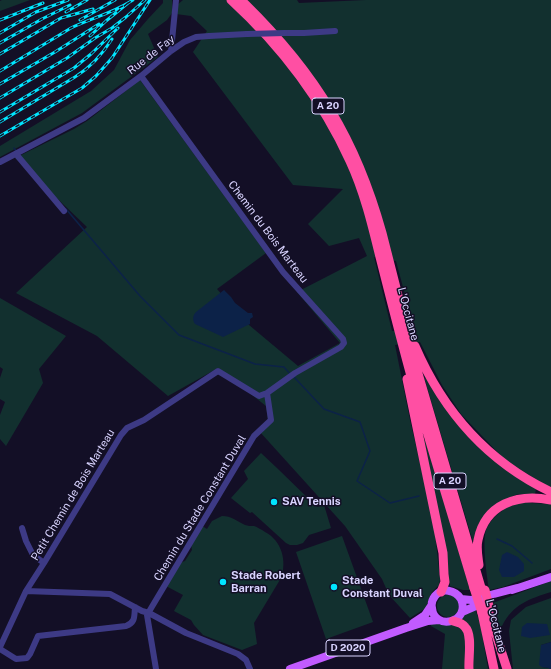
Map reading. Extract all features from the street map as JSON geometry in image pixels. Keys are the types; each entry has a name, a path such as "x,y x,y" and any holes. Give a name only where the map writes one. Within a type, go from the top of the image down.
{"highway":[{"name":"L'Occitane","path":"231,0 258,26 286,58 315,97 338,136 350,161 370,217 414,384 481,590"},
{"name":"L'Occitane","path":"240,0 284,44 311,79 347,140 361,170 376,214 417,370 486,609 507,669"},
{"path":"403,314 423,364 433,383 463,425 483,446 506,466 551,492"},
{"path":"400,333 400,347 442,553 445,582 441,592"},
{"path":"481,590 478,540 482,526 489,516 498,507 519,498 532,497 551,500"},
{"name":"L'Occitane","path":"486,609 494,669"},
{"path":"453,621 462,624 468,632 469,669"}],"main road":[{"path":"462,612 463,605 457,594 451,591 441,592 434,597 431,606 434,615 439,620 446,622 453,621 462,612 517,588 551,576"},
{"path":"461,599 471,600 517,588"},
{"name":"D 2020","path":"406,628 425,615 431,606"},
{"name":"D 2020","path":"290,669 406,628 428,621 439,620"}],"street":[{"path":"171,51 176,0"},
{"name":"Rue de Fay","path":"0,162 84,118 141,76 171,51 184,42 196,37 304,33 335,30"},
{"name":"Chemin du Bois Marteau","path":"141,76 283,272 344,340 341,347 295,373 267,393"},
{"path":"16,154 64,211"},
{"name":"Petit Chemin de Bois Marteau","path":"0,648 26,591 104,461 127,428 144,420 218,372 259,396 267,393"},
{"name":"Chemin du Stade Constant Duval","path":"148,613 254,436 271,420 267,393"},
{"path":"22,528 26,542 33,555 44,563"},
{"path":"26,591 110,594 186,633 238,654 246,660 250,669"},
{"path":"0,648 16,659 27,658 38,636 126,626 132,624 135,607"},
{"path":"148,613 147,615 156,669"}],"green space":[{"path":"30,0 0,11 0,1"},
{"path":"163,0 172,0 172,13 167,20 148,34 158,57 82,113 0,157 0,146 91,91 114,70 130,40 163,3"},
{"path":"183,0 297,0 299,3 366,0 551,0 551,487 505,460 461,414 442,385 420,342 395,345 410,420 434,524 440,579 439,585 432,592 426,608 410,618 389,595 382,579 345,526 260,432 268,420 266,406 218,368 168,396 97,336 16,293 87,227 15,158 87,121 140,80 266,253 217,289 249,325 298,366 340,343 297,292 367,256 359,238 329,246 308,224 343,189 293,185 193,52 207,31 191,16 176,14 176,6","holes":["374,257 396,261 415,332 392,331"]},
{"path":"0,298 66,336 39,369 43,383 6,446 0,439 0,415 5,402 0,399 0,378 3,369 0,367"},
{"path":"424,377 428,380 459,424 536,489 535,494 518,494 498,503 473,542"},
{"path":"426,440 470,590 463,590 450,586 444,544 422,441"},
{"name":"SAV Tennis","path":"261,453 317,507 324,505 331,528 309,535 303,543 290,545 252,512 250,513 231,498 248,479 244,471"},
{"path":"522,501 529,503 551,504 551,569 503,587 489,590 485,551 486,530 492,519 499,513 509,506"},
{"name":"Stade Robert Barran","path":"222,516 231,518 248,526 255,526 261,529 276,541 282,552 283,558 283,572 281,578 254,623 257,644 242,650 203,635 191,620 174,611 183,595 166,586 180,563 185,561 192,550 191,545 202,526 207,529 212,521"},
{"name":"Stade Constant Duval","path":"342,536 373,622 326,639 296,552"},
{"path":"551,581 551,592 522,603 511,612 502,626 499,626 493,603"},
{"path":"448,595 456,598 459,606 456,614 448,617 440,614 437,606 440,598"},
{"path":"551,598 551,642 541,645 542,667 549,669 513,669 509,631 511,620 526,607"},
{"path":"475,609 480,622 488,669 472,669 471,634 460,620 466,612"},
{"path":"431,623 455,624 463,629 465,634 466,669 442,669 445,634 431,626"}],"water":[{"path":"224,290 235,303 248,313 252,313 253,317 250,319 250,324 223,337 195,324 193,319 196,312"},
{"path":"507,552 518,557 524,564 524,571 514,577 502,577 499,570 502,555"},
{"path":"527,623 547,624 550,635 530,638 521,636 522,627"},
{"path":"551,642 551,669 549,669 539,665 541,645"}],"waterway":[{"path":"66,209 140,296 179,335 255,364 284,367 291,375"},
{"path":"294,377 324,409 360,422 370,451 357,481 390,503 419,496"},
{"path":"497,539 512,546 532,563"}],"railway":[{"path":"0,33 36,12 68,0"},
{"path":"66,12 87,0"},
{"path":"80,20 115,0"},
{"path":"0,71 71,28 110,12 133,0"},
{"path":"0,98 67,58 112,28 145,0"},
{"path":"0,136 82,88 96,76 112,58 150,0"},
{"path":"0,20 43,3"},
{"path":"90,36 128,3"},
{"path":"0,43 70,5"},
{"path":"0,54 61,18 93,9"},
{"path":"0,84 99,24"},
{"path":"0,112 74,68 118,28"},
{"path":"0,122 81,73 96,60 112,39"}],"place":[{"name":"SAV Tennis","path":"274,502"},
{"name":"Stade Robert Barran","path":"223,582"},
{"name":"Stade Constant Duval","path":"334,587"}]}
